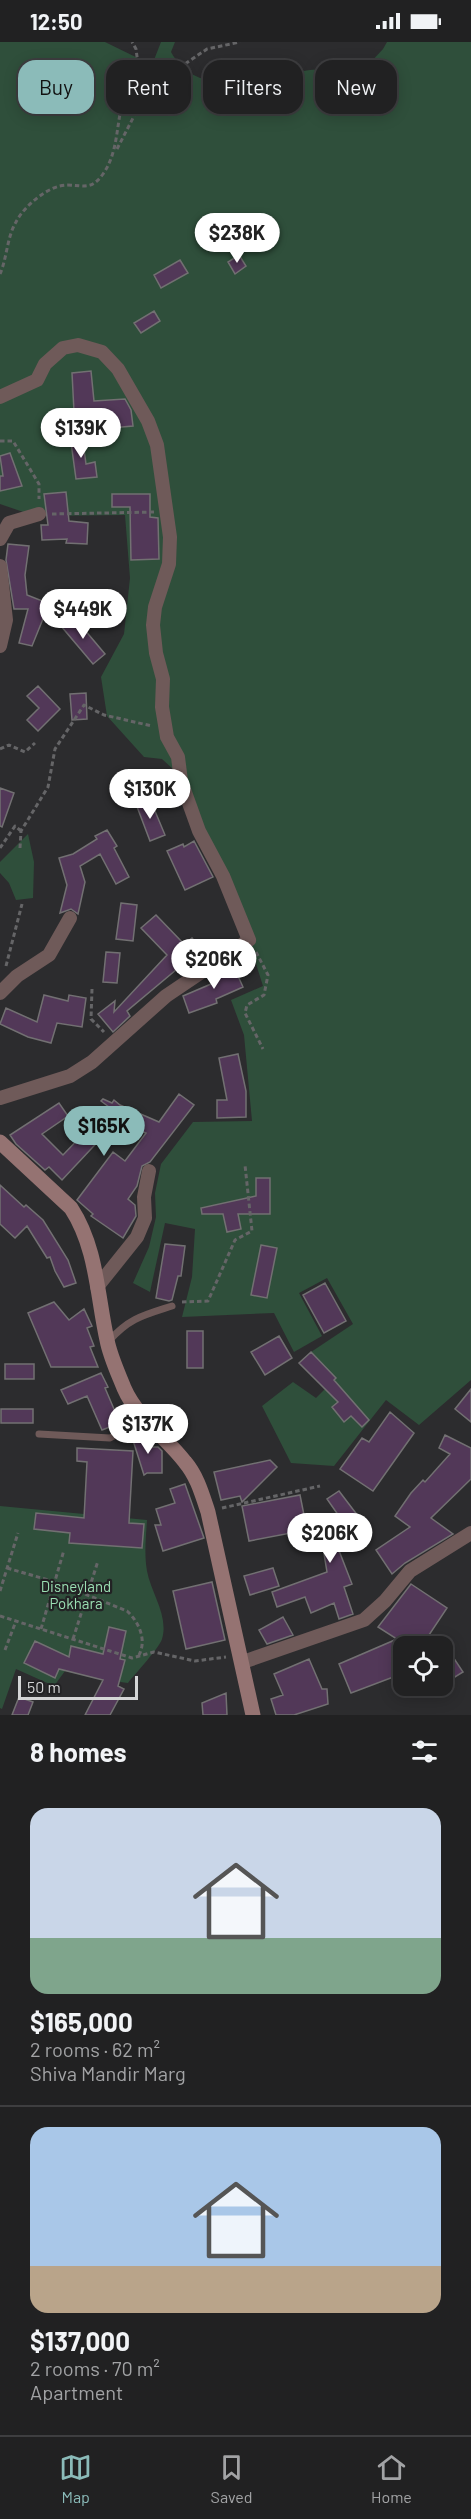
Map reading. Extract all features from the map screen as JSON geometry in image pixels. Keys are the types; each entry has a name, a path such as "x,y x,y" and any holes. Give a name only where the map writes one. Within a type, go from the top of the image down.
{"main road":[{"path":"0,1142 71,1208 78,1219 92,1253 108,1343 125,1389 140,1414 186,1462 201,1490 242,1658 253,1715"}],"street":[{"path":"0,397 37,380 45,364 63,348 78,345 102,352 118,369 148,421 157,445 170,537 169,564 155,607 153,625 156,653 163,679 162,707 167,736 178,757 181,782 199,831 223,876 249,940 166,996 92,1062 70,1076 0,1098"},
{"path":"0,539 9,523 39,514"},
{"path":"0,566 6,620 0,646"},
{"path":"0,993 17,976 49,955 70,918"},
{"path":"97,1287 137,1237 145,1218 144,1197 149,1171"},
{"path":"242,1658 364,1620 385,1601 410,1571 471,1533"}],"lane":[{"path":"108,1343 122,1326 136,1318 172,1306"},
{"path":"39,1434 110,1438 127,1429 140,1414"}],"path":[{"path":"114,154 120,111 126,90 139,72 136,49 132,42"},
{"path":"0,274 16,222 28,208 51,190 68,185 86,187 103,174 148,89 207,49 240,42"},
{"path":"0,441 13,441 39,484 39,514 165,512"},
{"path":"20,848 21,831 48,787 55,749 84,705 104,716 166,729"},
{"path":"0,749 9,745 25,752 35,743"},
{"path":"0,848 15,825 21,831"},
{"path":"6,970 22,904"},
{"path":"249,940 267,975 264,995 247,1005 244,1013 263,1049"},
{"path":"92,989 91,1019 114,1042"},
{"path":"172,1306 187,1300 208,1300 235,1240 252,1231 245,1165"},
{"path":"208,1512 320,1486"},
{"path":"0,1591 18,1533"},
{"path":"40,1629 64,1550"},
{"path":"73,1639 98,1560"},
{"path":"7,1568 55,1582 127,1611 136,1619 143,1646 140,1654 132,1658"},
{"path":"0,1616 132,1658 154,1652 195,1661 242,1658"},
{"path":"5,1650 16,1621"}],"green space":[{"path":"0,42 105,42 142,60 106,60 106,114 191,114 191,73 203,78 203,114 303,114 303,71 315,69 315,114 397,114 397,60 373,60 387,42 471,42 471,1380 419,1425 386,1400 334,1466 291,1463 262,1406 293,1382 316,1398 336,1378 311,1352 353,1324 327,1278 299,1293 322,1336 294,1352 274,1313 182,1317 192,1277 195,1229 165,1223 150,1292 133,1283 149,1247 156,1217 155,1193 161,1164 193,1122 252,1121 244,1035 231,1000 263,986 226,870 193,824 186,781 162,759 144,757 107,716 101,677 124,634 130,578 125,515 35,516 0,504"},
{"path":"161,42 175,42 171,52 177,60 154,60"},
{"path":"28,834 34,862 33,898 16,900 9,883 0,873 0,862"},
{"name":"Disneyland Pokhara","path":"0,1506 147,1520 145,1552 147,1571 161,1613 164,1630 157,1648 128,1683 65,1671 54,1686 16,1669 2,1709 0,1708"}],"building":[{"path":"239,255 246,266 235,274 228,262"},
{"path":"180,260 188,273 161,288 154,275"},
{"path":"154,311 160,321 141,333 134,323"},
{"path":"91,371 94,401 125,399 131,410 133,426 75,431 72,373"},
{"path":"82,434 86,464 95,462 97,477 76,479 70,435"},
{"path":"10,453 22,486 0,491 0,476 3,476 0,456"},
{"path":"66,492 69,521 88,523 87,544 66,543 67,539 42,540 41,525 48,525 44,494"},
{"path":"112,494 150,494 150,517 158,518 159,559 131,560 130,507 112,507"},
{"path":"8,544 29,546 25,575 27,595 60,608 47,609 32,646 19,643 28,609 14,609 6,560"},
{"path":"73,616 105,654 93,664 61,626"},
{"path":"38,686 60,709 38,731 27,720 39,708 27,696"},
{"path":"86,693 87,719 72,720 70,694"},
{"path":"0,788 14,793 2,827 0,826"},
{"path":"150,799 165,835 150,841 136,804"},
{"path":"107,830 117,846 114,848 129,877 116,884 100,854 80,866 85,882 78,914 71,909 60,913 67,885 59,858 73,854 97,839 95,836"},
{"path":"194,841 213,877 185,890 167,851 183,844 184,847"},
{"path":"121,903 137,905 133,941 116,939"},
{"path":"156,915 184,944 192,938 201,949 127,1011 130,1016 113,1032 98,1014 115,1001 114,1012 167,955 141,928"},
{"path":"106,952 120,953 117,983 103,982"},
{"path":"233,965 243,987 216,999 217,1003 189,1013 183,996 218,981 215,974"},
{"path":"44,995 68,1001 69,995 86,998 82,1027 57,1023 51,1043 28,1037 0,1024 6,1008 37,1022"},
{"path":"238,1054 246,1091 246,1117 217,1118 217,1100 227,1100 219,1058"},
{"path":"179,1094 194,1105 150,1162 142,1166 137,1186 128,1199 135,1205 136,1216 123,1238 91,1216 93,1214 77,1200 113,1152 125,1161 146,1133 134,1128 121,1117 62,1180 49,1167 45,1170 16,1144 10,1135 59,1103 68,1116 42,1134 63,1155 109,1107 101,1101 103,1099 112,1103 114,1100 120,1105 159,1122"},
{"path":"256,1178 270,1178 270,1214 238,1214 241,1229 227,1232 223,1214 202,1214 201,1208 256,1196"},
{"path":"0,1185 24,1207 26,1205 43,1220 68,1260 76,1283 64,1287 50,1257 47,1258 27,1226 15,1238 0,1224"},
{"path":"165,1244 185,1246 181,1276 178,1276 172,1300 169,1301 156,1298"},
{"path":"261,1245 277,1248 267,1298 251,1295"},
{"path":"325,1283 346,1321 324,1333 303,1295"},
{"path":"54,1302 69,1320 84,1309 92,1326 87,1328 94,1346 90,1347 98,1367 51,1367 28,1313"},
{"path":"187,1331 203,1331 203,1368 187,1368"},
{"path":"279,1336 292,1358 265,1375 251,1352"},
{"path":"311,1352 336,1378 334,1380 369,1420 362,1427 351,1416 344,1422 332,1407 338,1402 299,1363"},
{"path":"5,1364 34,1364 34,1379 5,1379"},
{"path":"101,1373 120,1423 102,1430 87,1396 68,1404 61,1390"},
{"path":"471,1389 471,1422 455,1409"},
{"path":"1,1409 33,1409 33,1423 1,1423"},
{"path":"390,1412 414,1433 373,1491 340,1469 362,1438 369,1442"},
{"path":"131,1434 145,1434 147,1447 158,1447 162,1451 162,1473 144,1475"},
{"path":"445,1435 471,1448 471,1479 431,1518 453,1534 405,1563 392,1574 376,1550 410,1527 395,1516 411,1493 423,1480 425,1482 450,1454 439,1448"},
{"path":"77,1448 133,1451 129,1523 144,1524 142,1548 69,1543 70,1533 34,1529 36,1513 84,1518 87,1462 77,1461"},
{"path":"270,1460 277,1467 242,1502 240,1496 221,1500 214,1472"},
{"path":"185,1484 204,1538 163,1551 155,1525 161,1525 156,1509 175,1503 170,1489"},
{"path":"339,1491 358,1516 361,1516 366,1543 338,1548 352,1584 344,1587 353,1614 339,1619 334,1603 311,1613 305,1597 277,1607 272,1592 327,1572 319,1523 341,1519 327,1499"},
{"path":"300,1495 307,1530 249,1541 242,1506"},
{"path":"273,1568 279,1586 250,1595 244,1576"},
{"path":"212,1582 225,1640 186,1649 173,1591"},
{"path":"411,1584 447,1608 428,1636 393,1636 378,1627"},
{"path":"283,1617 293,1635 267,1644 259,1630"},
{"path":"109,1627 126,1631 120,1659 125,1660 118,1686 124,1689 110,1715 85,1715 103,1680 59,1669 55,1678 24,1663 35,1641 69,1657 71,1646 103,1654"},
{"path":"393,1641 393,1677 351,1693 339,1664"},
{"path":"453,1657 463,1672 453,1678"},
{"path":"309,1659 322,1689 327,1689 328,1704 294,1715 276,1715 271,1699 283,1695 274,1674"},
{"path":"226,1693 227,1715 203,1715 202,1703"},
{"path":"19,1697 33,1702 28,1715 12,1715"}]}
